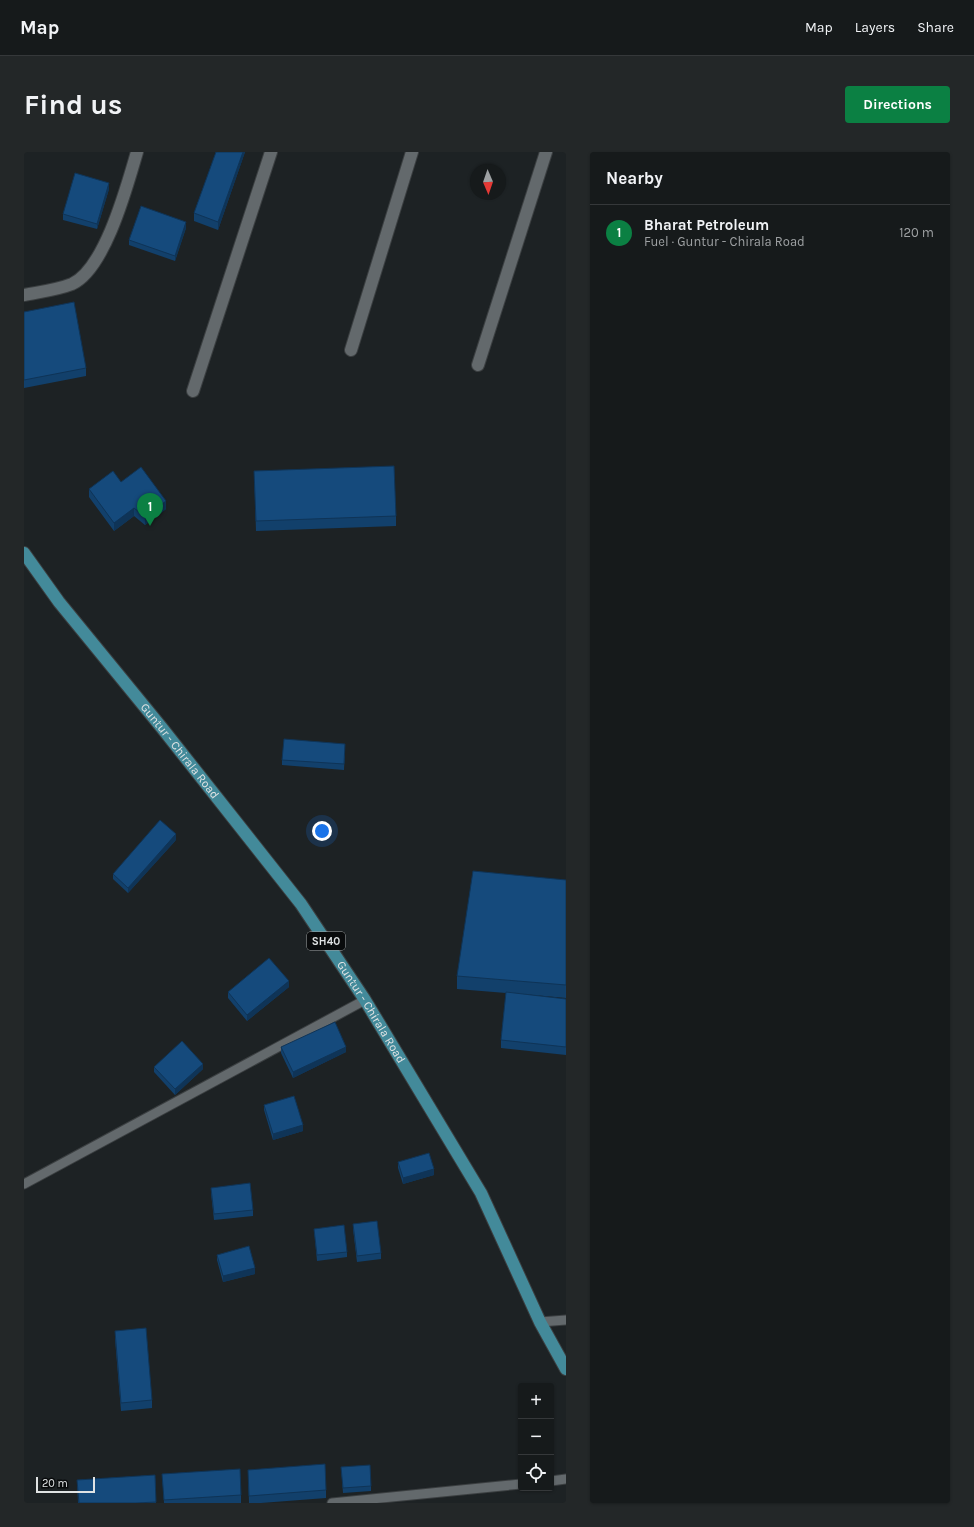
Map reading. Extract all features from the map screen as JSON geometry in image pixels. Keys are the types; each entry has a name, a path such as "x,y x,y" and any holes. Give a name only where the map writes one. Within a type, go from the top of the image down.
{"main road":[{"name":"Guntur - Chirala Road","path":"24,553 59,602 162,728 301,904 365,1000 481,1193 540,1322 566,1369"}],"street":[{"path":"24,295 52,290 73,284 92,268 105,244 137,152"},
{"path":"193,391 271,152"},
{"path":"351,350 412,152"},
{"path":"478,364 546,152"}],"lane":[{"path":"24,1184 365,1000"},
{"path":"540,1322 566,1320"},
{"path":"554,1481 566,1479"},
{"path":"332,1503 518,1484"}],"building":[{"path":"216,152 243,152 218,222 194,213"},
{"path":"75,173 109,183 97,224 63,214"},
{"path":"141,206 186,222 175,256 129,240"},
{"path":"74,302 86,368 24,380 24,312"},
{"path":"394,466 396,516 256,521 254,471"},
{"path":"141,467 166,501 145,517 134,508 114,523 89,489 113,471 121,482"},
{"path":"284,739 345,744 344,764 282,760"},
{"path":"160,820 176,834 128,888 113,874"},
{"path":"473,871 566,880 566,985 457,976"},
{"path":"269,958 289,981 247,1015 228,992"},
{"path":"506,992 566,999 566,1047 501,1040"},
{"path":"335,1022 346,1047 293,1072 281,1047"},
{"path":"182,1041 203,1064 175,1089 154,1067"},
{"path":"294,1096 303,1125 273,1134 264,1105"},
{"path":"429,1153 434,1169 403,1178 398,1162"},
{"path":"250,1183 253,1210 214,1214 211,1188"},
{"path":"377,1221 381,1253 357,1256 353,1224"},
{"path":"344,1225 347,1252 317,1255 314,1229"},
{"path":"249,1246 255,1268 223,1276 217,1255"},
{"path":"146,1328 152,1400 121,1403 115,1331"},
{"path":"325,1464 326,1490 249,1496 248,1470"},
{"path":"370,1465 371,1486 343,1488 341,1467"},
{"path":"240,1469 241,1495 164,1500 162,1474"},
{"path":"155,1475 156,1502 79,1503 77,1480"}],"place":[{"name":"Bharat Petroleum","path":"150,526"}]}
